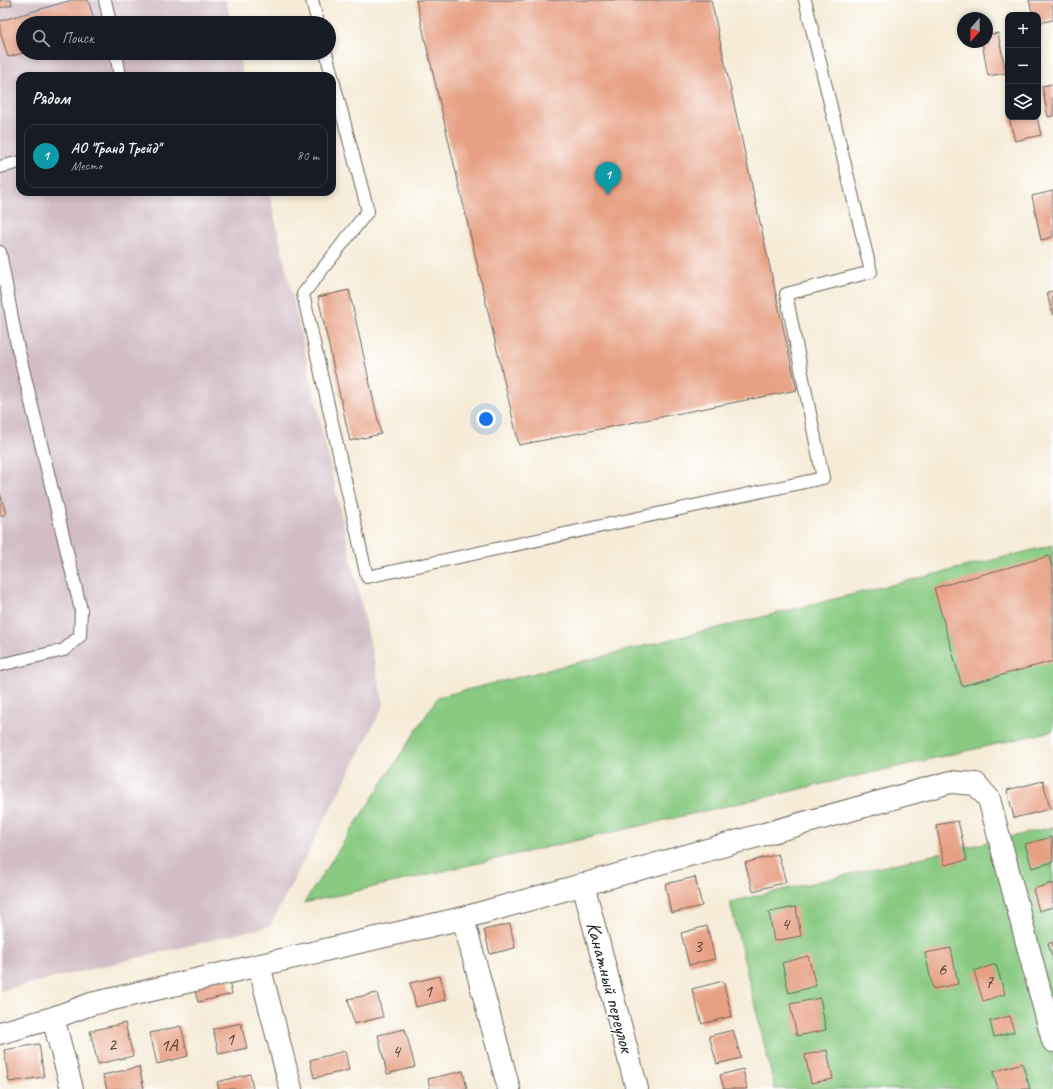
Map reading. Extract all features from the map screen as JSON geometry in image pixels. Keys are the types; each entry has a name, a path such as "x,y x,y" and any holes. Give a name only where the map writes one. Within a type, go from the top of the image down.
{"street":[{"path":"0,1033 53,1018 91,1004 463,918 951,782 976,784 989,799 1053,1040"},
{"name":"Канатный переулок","path":"583,884 636,1089"},
{"path":"463,918 509,1089"},
{"path":"259,965 291,1089"},
{"path":"53,1018 72,1089"}],"lane":[{"path":"105,0 108,16"},
{"path":"312,0 316,16"},
{"path":"336,91 368,211 303,294 367,578 823,478 786,294 871,272 805,0"},
{"path":"117,60 119,72"},
{"path":"328,60 331,72"},
{"path":"0,167 16,163"},
{"path":"0,252 16,340 81,610 80,636 64,650 0,666"}],"shaded area":[{"path":"0,0 226,0 229,16 16,16 16,60 240,60 242,72 16,72 16,196 270,196 384,705 270,926 0,991"}],"green space":[{"path":"1053,545 1053,731 304,903 438,697"},
{"path":"1053,827 1053,1089 775,1089 730,902"}],"building":[{"path":"0,0 11,0 12,5 0,8"},
{"path":"72,0 88,0 93,16 17,16"},
{"path":"416,0 711,0 797,390 519,445"},
{"path":"1029,0 1053,0 1053,20 1041,22 1041,12 1032,12"},
{"path":"16,16 16,55 8,57 0,31 0,21"},
{"path":"998,33 1005,73 988,76 983,48 993,48 993,34"},
{"path":"1053,84 1053,116 1048,117 1042,86"},
{"path":"1010,120 1038,120 1041,135 1015,141"},
{"path":"1053,191 1053,237 1041,240 1032,196"},
{"path":"349,290 381,434 350,441 318,297"},
{"path":"1053,291 1053,315 1052,315 1047,292"},
{"path":"0,493 6,514 0,516"},
{"path":"1049,556 1053,572 1053,661 962,686 934,588"},
{"path":"1043,781 1050,809 1014,818 1007,790"},
{"path":"958,821 967,860 945,865 936,825"},
{"path":"1052,837 1053,862 1032,868 1025,844"},
{"path":"778,854 786,882 753,891 745,863"},
{"path":"695,877 702,906 671,913 665,884"},
{"path":"1053,883 1053,907 1039,911 1033,889"},
{"path":"796,907 801,936 774,941 769,912"},
{"path":"510,924 515,948 490,954 484,930"},
{"path":"707,926 715,959 689,965 681,933"},
{"path":"1053,942 1053,959 1048,944"},
{"path":"951,948 958,984 933,989 925,953"},
{"path":"808,956 816,986 789,993 782,963"},
{"path":"996,964 1005,994 983,1001 974,971"},
{"path":"228,976 232,994 198,1002 193,984"},
{"path":"440,976 446,1000 416,1007 410,983"},
{"path":"723,981 732,1016 702,1024 692,989"},
{"path":"377,993 383,1017 354,1024 348,999"},
{"path":"820,998 826,1030 797,1036 790,1004"},
{"path":"1010,1016 1014,1032 994,1037 990,1021"},
{"path":"125,1023 133,1056 98,1064 90,1031"},
{"path":"241,1023 247,1048 219,1054 213,1029"},
{"path":"181,1026 188,1056 157,1064 150,1033"},
{"path":"405,1029 415,1067 387,1074 378,1035"},
{"path":"733,1030 741,1058 717,1064 709,1036"},
{"path":"39,1044 44,1077 9,1082 4,1050"},
{"path":"827,1050 833,1079 811,1083 805,1055"},
{"path":"345,1051 349,1070 314,1078 310,1060"},
{"path":"1022,1063 1030,1089 998,1089 993,1072"},
{"path":"139,1067 144,1089 107,1089 103,1075"},
{"path":"743,1069 747,1089 724,1089 720,1075"},
{"path":"463,1071 467,1089 430,1089 428,1079"},
{"path":"250,1074 253,1089 219,1089 217,1082"}],"place":[{"name":"АО \"Гранд Трейд\"","path":"608,195"}]}
